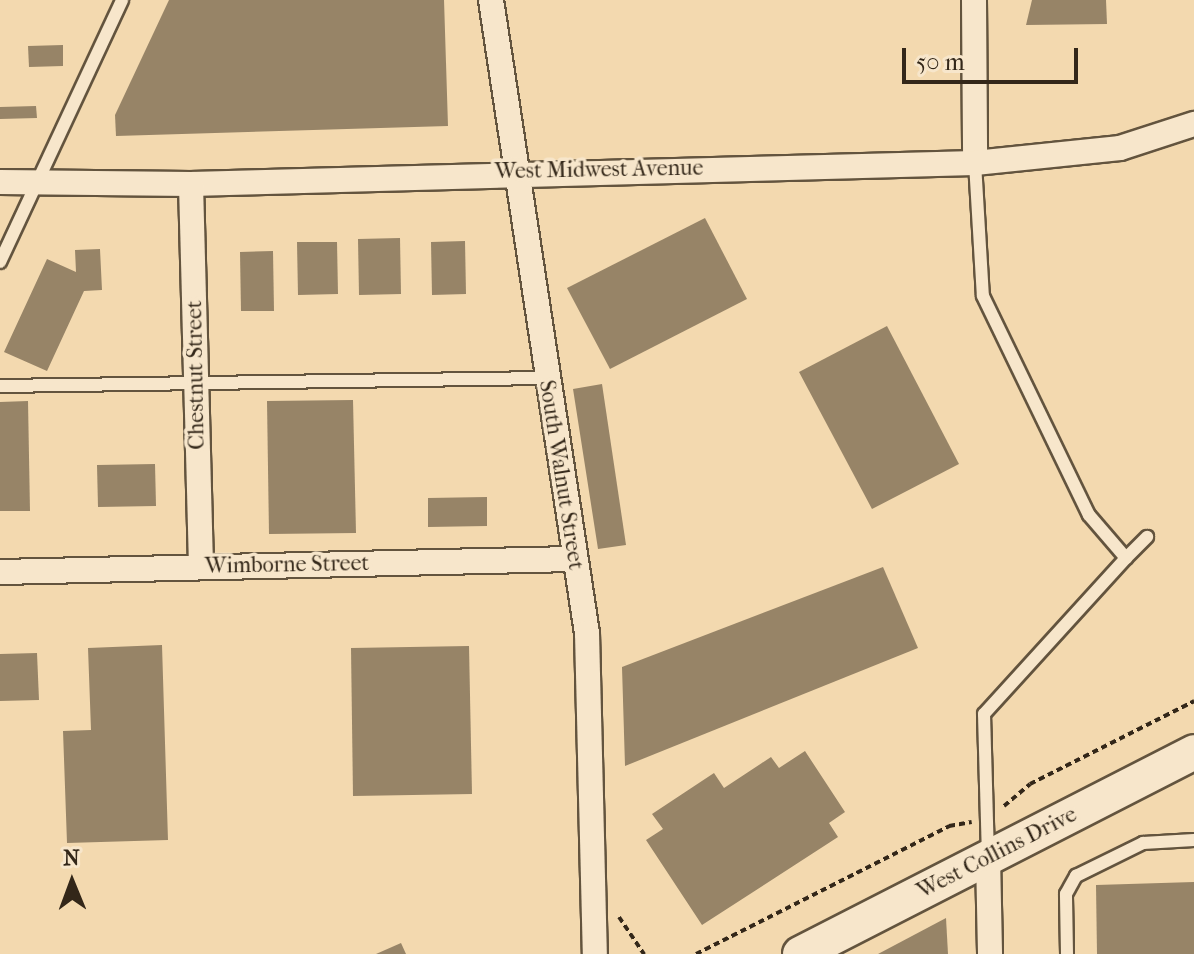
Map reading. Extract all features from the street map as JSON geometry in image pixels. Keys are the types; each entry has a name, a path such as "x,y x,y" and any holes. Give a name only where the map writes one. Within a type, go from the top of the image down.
{"main road":[{"name":"West Collins Drive","path":"800,954 1194,752"}],"street":[{"name":"South Walnut Street","path":"491,0 513,172 587,633 595,954"},
{"path":"974,0 975,163"},
{"name":"West Midwest Avenue","path":"0,182 191,184 513,172 975,163 1120,148 1194,124"},
{"name":"Chestnut Street","path":"191,184 201,567"},
{"name":"Wimborne Street","path":"0,572 574,559"},
{"path":"988,857 990,954"}],"lane":[{"path":"0,262 34,182 122,0"},
{"path":"975,163 983,296 1089,515 1126,558"},
{"path":"0,386 546,378"},
{"path":"988,857 984,714 1147,537"},
{"path":"1067,954 1066,894 1076,876 1143,843 1194,840"}],"path":[{"path":"696,954 949,826 987,816 1030,784 1194,701"},
{"path":"619,917 644,954"}],"building":[{"path":"169,0 444,0 448,126 116,136 115,115"},
{"path":"1032,0 1106,0 1107,24 1026,25"},
{"path":"63,45 63,66 29,67 28,46"},
{"path":"36,106 37,118 0,119 0,107"},
{"path":"705,218 747,299 610,369 567,288"},
{"path":"400,238 401,294 359,295 358,239"},
{"path":"465,241 466,294 432,295 431,242"},
{"path":"297,242 337,242 338,294 298,295"},
{"path":"100,249 102,290 84,291 47,371 4,352 47,259 76,272 75,250"},
{"path":"273,251 274,311 241,311 240,252"},
{"path":"887,326 959,464 872,509 799,372"},
{"path":"602,384 626,545 598,549 573,389"},
{"path":"353,400 356,533 269,534 267,401"},
{"path":"28,401 30,511 0,511 0,402"},
{"path":"155,464 156,506 98,507 97,465"},
{"path":"487,497 487,526 428,527 428,498"},
{"path":"883,567 918,648 625,766 622,667"},
{"path":"162,645 168,840 67,843 63,731 91,730 88,648"},
{"path":"469,646 472,794 353,796 351,648"},
{"path":"37,653 39,700 0,701 0,654"},
{"path":"805,751 845,812 829,823 838,837 702,925 646,840 663,829 652,814 714,773 724,788 771,757 779,768"},
{"path":"1194,882 1194,954 1097,954 1096,885"},
{"path":"946,918 948,954 878,954"},
{"path":"401,943 406,954 376,954"}]}
